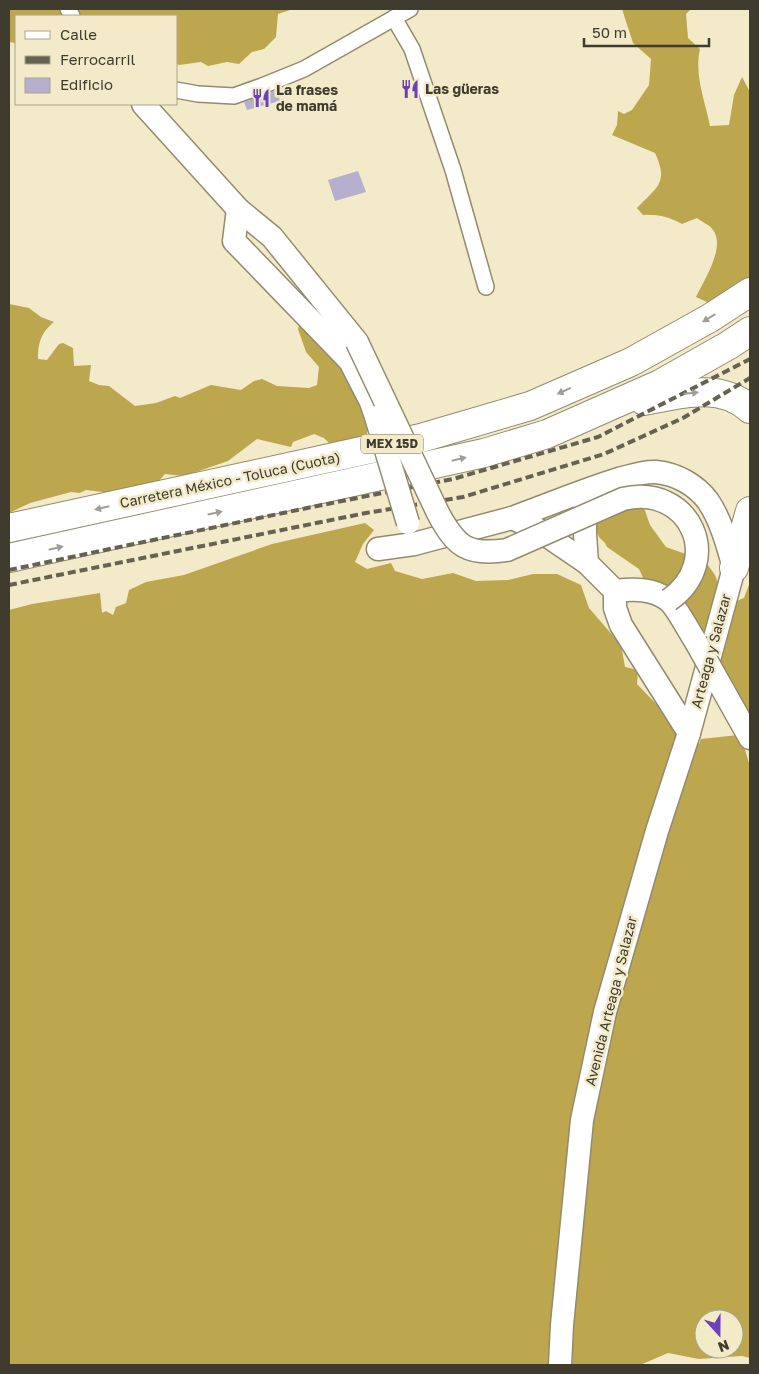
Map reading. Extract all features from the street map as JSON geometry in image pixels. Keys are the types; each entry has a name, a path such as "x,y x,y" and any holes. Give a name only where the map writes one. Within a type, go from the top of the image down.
{"highway":[{"name":"Carretera México - Toluca (Cuota)","path":"9,528 421,438 522,408 631,362 710,318 750,292"},
{"name":"Carretera México - Toluca (Cuota)","path":"9,558 484,453 547,434 681,373 750,331"},
{"path":"608,407 675,395 711,392 732,396 750,409"},
{"path":"734,568 750,511"}],"street":[{"path":"178,90 198,94 234,96 304,69 410,9"},
{"path":"394,18 412,49 452,170 486,287"},
{"path":"144,105 238,209 272,237 357,342 438,513 460,544 478,552 507,550 623,499 644,496 654,498 668,503 681,512 692,529 696,544 697,559 690,579 681,591 669,600"},
{"path":"238,209 234,241 350,361 371,402 411,533"},
{"path":"378,549 411,533 512,518 585,489 643,472 656,472 680,478 701,493 709,502 725,539 734,568"},
{"path":"585,489 587,563"},
{"path":"512,518 537,529 587,563 615,591 615,608 621,625 689,733"},
{"name":"Arteaga y Salazar","path":"689,733 734,568"},
{"path":"615,591 631,589 653,592 669,600 696,642 750,738"},
{"name":"Avenida Arteaga y Salazar","path":"560,1365 582,1120 605,1012 657,830 689,733"}],"shaded area":[{"path":"9,9 293,9 278,14 276,37 264,49 252,52 239,64 227,62 208,66 201,62 178,64 178,15 15,15 15,43 9,42"},
{"path":"622,9 691,9 686,14 688,38 700,49 699,78 710,126 729,125 734,95 742,77 750,92 750,301 718,307 696,297 712,264 717,245 716,237 710,227 697,218 682,224 663,216 643,215 637,208 659,184 661,171 655,153 612,135 617,125 618,111 624,114 632,110 649,85 651,59 633,43"},
{"path":"9,304 29,308 41,317 54,322 41,338 38,359 47,360 59,344 63,343 73,348 74,366 91,365 89,381 109,386 135,406 156,403 175,396 180,398 211,385 241,390 254,381 262,379 277,386 309,388 317,385 319,367 306,352 298,329 303,314 347,357 367,426 367,434 363,442 330,444 324,438 314,434 293,442 291,447 257,439 228,461 184,476 165,474 156,484 122,496 86,490 80,493 71,492 30,503 9,513"},
{"path":"643,505 650,525 666,547 705,561 715,575 726,605 744,598 750,582 750,727 721,667 711,637 703,630 682,628 644,580 639,569 607,547 599,537 594,524 610,513"},
{"path":"365,523 374,530 363,544 355,562 367,569 391,563 395,571 422,579 453,573 476,581 508,580 533,574 557,574 581,585 589,608 621,645 625,667 638,670 637,684 659,707 677,734 699,744 701,739 738,735 750,741 745,750 750,766 750,1358 744,1356 744,1309 694,1309 694,1358 668,1353 640,1365 9,1365 9,610 32,604 100,593 102,613 106,611 113,615 116,607 126,603 129,590 146,582 184,575 272,544"}],"building":[{"name":"La frases de mamá","path":"277,90 280,101 247,110 244,102"},
{"path":"358,171 366,192 335,201 328,180"}],"railway":[{"path":"9,570 453,479 598,437 750,359"},
{"path":"9,585 366,513 463,497 604,454 683,418 750,378"}],"place":[{"name":"Las güeras","path":"410,89"},
{"name":"La frases de mamá","path":"261,98"}]}
